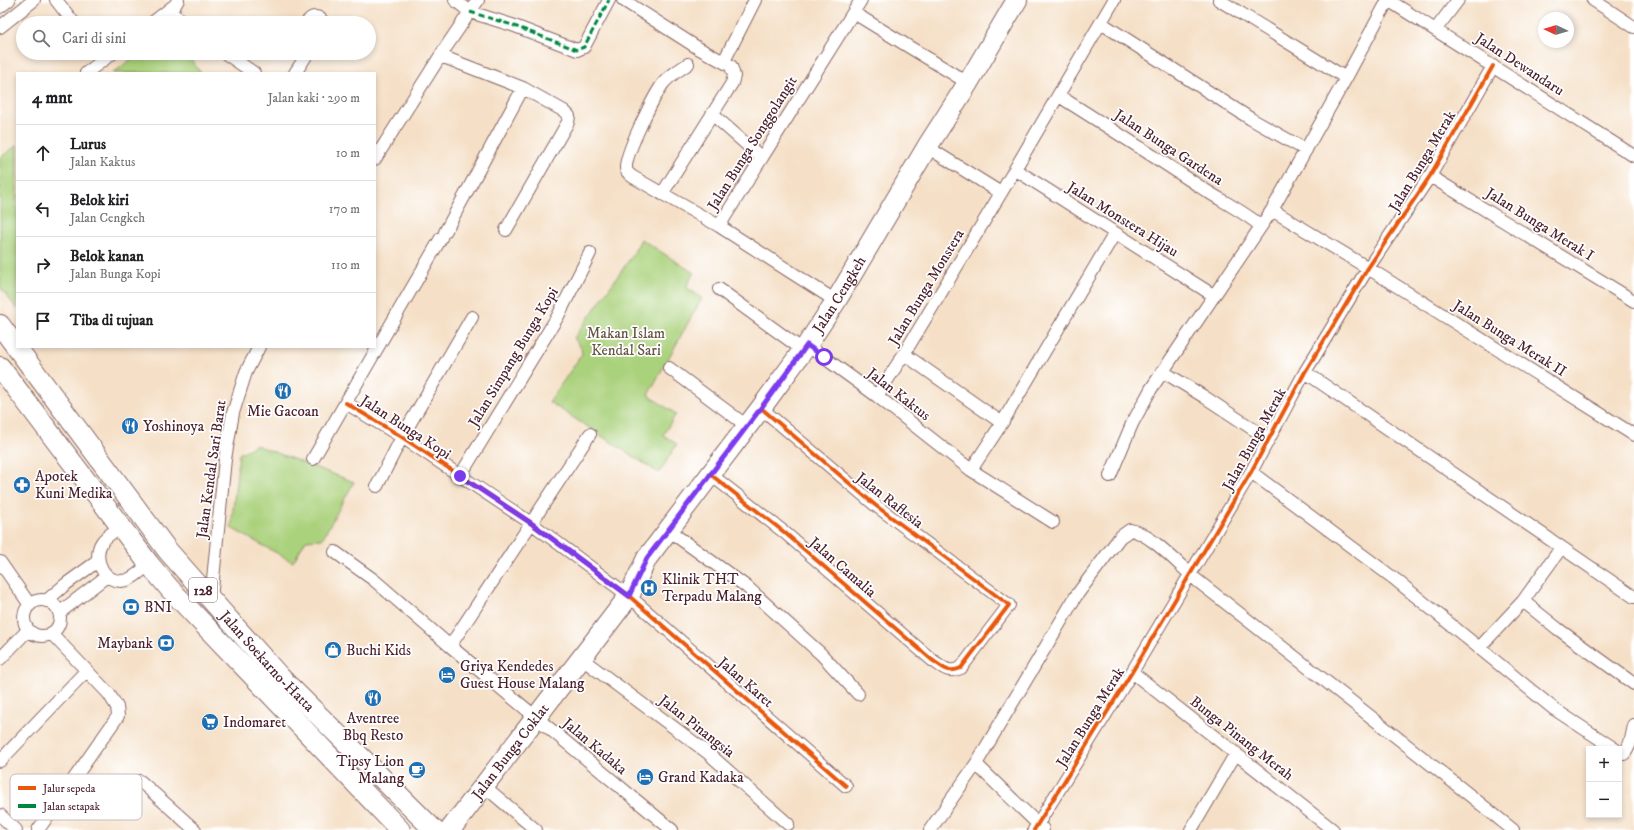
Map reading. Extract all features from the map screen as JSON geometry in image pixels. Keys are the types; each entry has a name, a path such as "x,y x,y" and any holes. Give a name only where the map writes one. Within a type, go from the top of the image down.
{"main road":[{"name":"Jalan Cengkeh","path":"629,596 647,558 761,408 836,301 927,147 968,83 1017,0"},
{"name":"Jalan Soekarno-Hatta","path":"4,338 168,551 279,676 434,830"},
{"name":"Jalan Soekarno-Hatta","path":"0,367 149,564 201,622 400,830"},
{"name":"Jalan Bunga Coklat","path":"450,830 629,596"}],"street":[{"path":"0,7 9,0"},
{"path":"0,27 34,0"},
{"path":"56,0 69,16"},
{"path":"161,16 175,5 178,0"},
{"path":"455,0 470,12 512,25 577,50 584,47 609,0"},
{"path":"376,157 478,0"},
{"path":"623,0 698,48 731,66 734,76 732,83 662,194"},
{"path":"720,59 755,0"},
{"name":"Jalan Bunga Songgolangit","path":"836,301 719,226 861,0"},
{"name":"Jalan Bunga Monstera","path":"877,396 1016,170 1114,0"},
{"path":"1219,0 1346,78"},
{"path":"1110,476 1132,424 1162,371 1272,210 1388,0"},
{"name":"Jalan Dewandaru","path":"1388,0 1436,29 1634,156"},
{"path":"1436,29 1458,0"},
{"path":"1593,0 1634,27"},
{"path":"168,11 176,16"},
{"path":"854,13 968,83"},
{"path":"1101,23 1251,119 1306,150"},
{"path":"441,56 523,88 564,111 569,116 506,230"},
{"path":"87,72 97,60"},
{"path":"232,60 242,72"},
{"path":"235,60 253,72"},
{"path":"296,72 303,60"},
{"path":"688,64 666,80 662,85 652,102 627,160 626,168 629,174 719,226"},
{"name":"Jalan Bunga Merak","path":"1038,828 1250,472 1305,372 1368,268 1430,176 1493,66"},
{"name":"Jalan Bunga Kopi","path":"523,88 443,235 346,403 402,437 531,523 629,596"},
{"name":"Jalan Bunga Gardena","path":"1059,96 1249,216 1261,226"},
{"path":"712,114 762,158"},
{"path":"927,147 1001,193"},
{"name":"Jalan Monstera Hijau","path":"1016,170 1213,295"},
{"name":"Jalan Bunga Merak I","path":"1430,176 1634,301"},
{"name":"Jalan Bunga Merak II","path":"1272,210 1368,268 1634,435"},
{"path":"971,470 1002,423 1115,233"},
{"name":"Jalan Simpang Bunga Kopi","path":"460,476 558,316 590,252"},
{"name":"Jalan Kaktus","path":"719,289 877,396 971,470 1054,522"},
{"path":"377,486 402,437 472,317"},
{"name":"Jalan Kendal Sari Barat","path":"211,599 226,459 233,413 246,372 258,348"},
{"path":"904,354 1002,423"},
{"path":"669,368 747,426"},
{"path":"1162,371 1268,439"},
{"path":"1305,372 1634,598"},
{"path":"313,459 346,403"},
{"name":"Jalan Raflesia","path":"761,408 875,505 1009,605 961,668"},
{"path":"450,646 531,523 558,485 590,434"},
{"path":"1250,472 1396,580 1554,709 1610,746"},
{"name":"Jalan Camalia","path":"710,474 784,532 932,660 947,670 954,671 961,668"},
{"path":"121,526 103,540 99,550 98,561 103,572 107,576 117,580 127,580 134,577 149,564"},
{"path":"668,530 747,587 821,654 858,694"},
{"path":"930,830 976,764 1076,596 1120,537 1130,530 1138,532 1155,543 1189,574 1397,736 1513,830"},
{"path":"1479,648 1523,601 1561,548"},
{"name":"Jalan Kadaka","path":"335,552 374,580 450,646 672,830"},
{"path":"46,601 66,584 98,561"},
{"path":"0,562 30,605"},
{"path":"59,614 107,576"},
{"name":"Jalan Karet","path":"629,596 846,786"},
{"path":"38,601 46,601 54,605 59,614 58,626 51,633 41,636 28,630 24,617 30,605 38,601"},
{"path":"1523,601 1558,629 1634,684"},
{"path":"0,659 28,630"},
{"path":"51,633 86,671 110,694 117,707 118,716 77,774"},
{"name":"Jalan Pinangsia","path":"582,659 708,753 788,824"},
{"path":"0,761 86,671"},
{"name":"Bunga Pinang Merah","path":"1132,672 1236,753 1329,829"},
{"path":"1622,753 1625,753 1630,743 1634,725"},
{"path":"1191,830 1236,753"},
{"path":"976,764 1038,828"},
{"path":"142,783 195,830"},
{"path":"484,786 536,830"},
{"path":"0,815 16,830"},
{"path":"38,830 45,820"}],"green space":[{"path":"130,60 191,60 200,72 114,72"},
{"path":"16,146 16,308 0,287 0,158"},
{"name":"Makan Islam Kendal Sari","path":"641,239 694,273 686,287 702,298 648,395 676,414 663,435 677,444 659,473 549,402 582,354 581,348 574,338 632,256"},
{"path":"256,445 354,482 322,539 306,540 293,562 231,528 239,454"}],"marked path":[{"path":"470,12 512,25 577,50 584,47 609,0"}],"cycle path":[{"path":"1034,830 1132,672 1251,472 1305,372 1368,268 1430,176 1493,66"},
{"path":"346,403 402,437 531,523 629,596 846,786"},
{"path":"710,474 784,532 932,660 949,670 961,668 1009,605 875,505 761,408"}],"place":[{"name":"Mie Gacoan","path":"283,391"},
{"name":"Yoshinoya","path":"130,426"},
{"name":"Apotek Kuni Medika","path":"22,485"},
{"name":"Klinik THT Terpadu Malang","path":"649,588"},
{"name":"BNI","path":"131,607"},
{"name":"Maybank","path":"166,643"},
{"name":"Buchi Kids","path":"333,650"},
{"name":"Griya Kendedes Guest House Malang","path":"447,675"},
{"name":"Aventree Bbq Resto","path":"373,698"},
{"name":"Indomaret","path":"210,722"},
{"name":"Tipsy Lion Malang","path":"417,770"},
{"name":"Grand Kadaka","path":"645,777"}],"route":[{"path":"460,476 531,523 629,596 647,558 807,345 824,357"}]}
